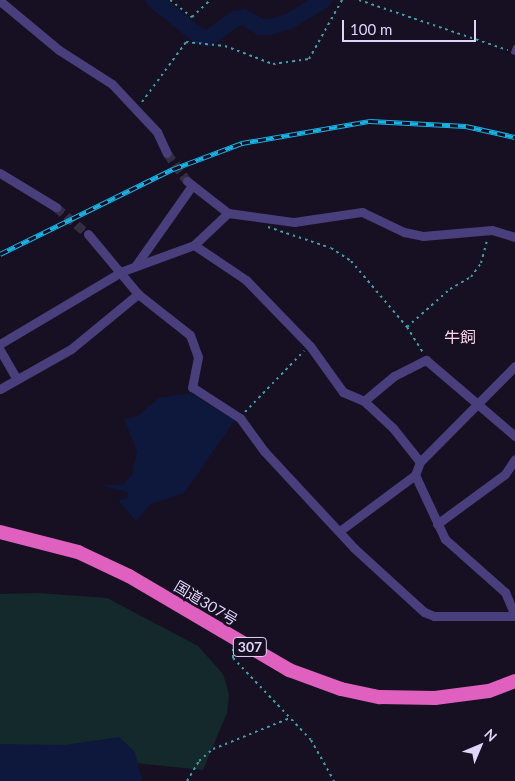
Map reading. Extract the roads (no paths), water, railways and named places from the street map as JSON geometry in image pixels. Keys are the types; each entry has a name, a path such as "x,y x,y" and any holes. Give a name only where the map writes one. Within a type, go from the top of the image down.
{"highway":[{"name":"国道307号","path":"0,532 78,552 130,576 289,670 380,696 435,698 489,691 515,681"}],"street":[{"path":"0,1 59,50 112,84 137,108 167,152"},
{"path":"0,172 56,207"},
{"path":"134,267 189,184 228,213 314,222 362,212 404,232 424,236 492,230 515,238"},
{"path":"0,344 123,271 194,245 228,213"},
{"path":"88,234 123,271 138,294 190,335 198,358 192,387 240,418 264,451 341,530 354,548 424,612 434,616 515,616 505,592 451,547 437,524 415,475"},
{"path":"194,245 246,280 310,346 343,392 364,401 420,462"},
{"path":"0,389 71,350 138,294"},
{"path":"0,350 17,380"},
{"path":"364,401 394,376 426,360 478,408 515,436"},
{"path":"341,530 415,475 420,462 478,408 515,366"},
{"path":"437,524 498,480 515,459"}],"water":[{"path":"191,393 235,420 184,493 151,504 136,521 118,500 128,498 128,492 99,485 123,485 132,475 137,451 124,419 138,416 159,398"},
{"path":"119,737 135,752 142,781 0,781 0,744 65,745"}],"waterway":[{"path":"154,0 199,36 209,38 235,19 244,17 260,27 269,27 288,22 324,0"}],"tunnel":[{"path":"167,153 187,181"},
{"path":"56,207 88,234"}],"railway":[{"path":"0,254 173,169 242,143 370,121 466,126 515,137"}],"district":[{"name":"牛飼","path":"460,337"}]}
